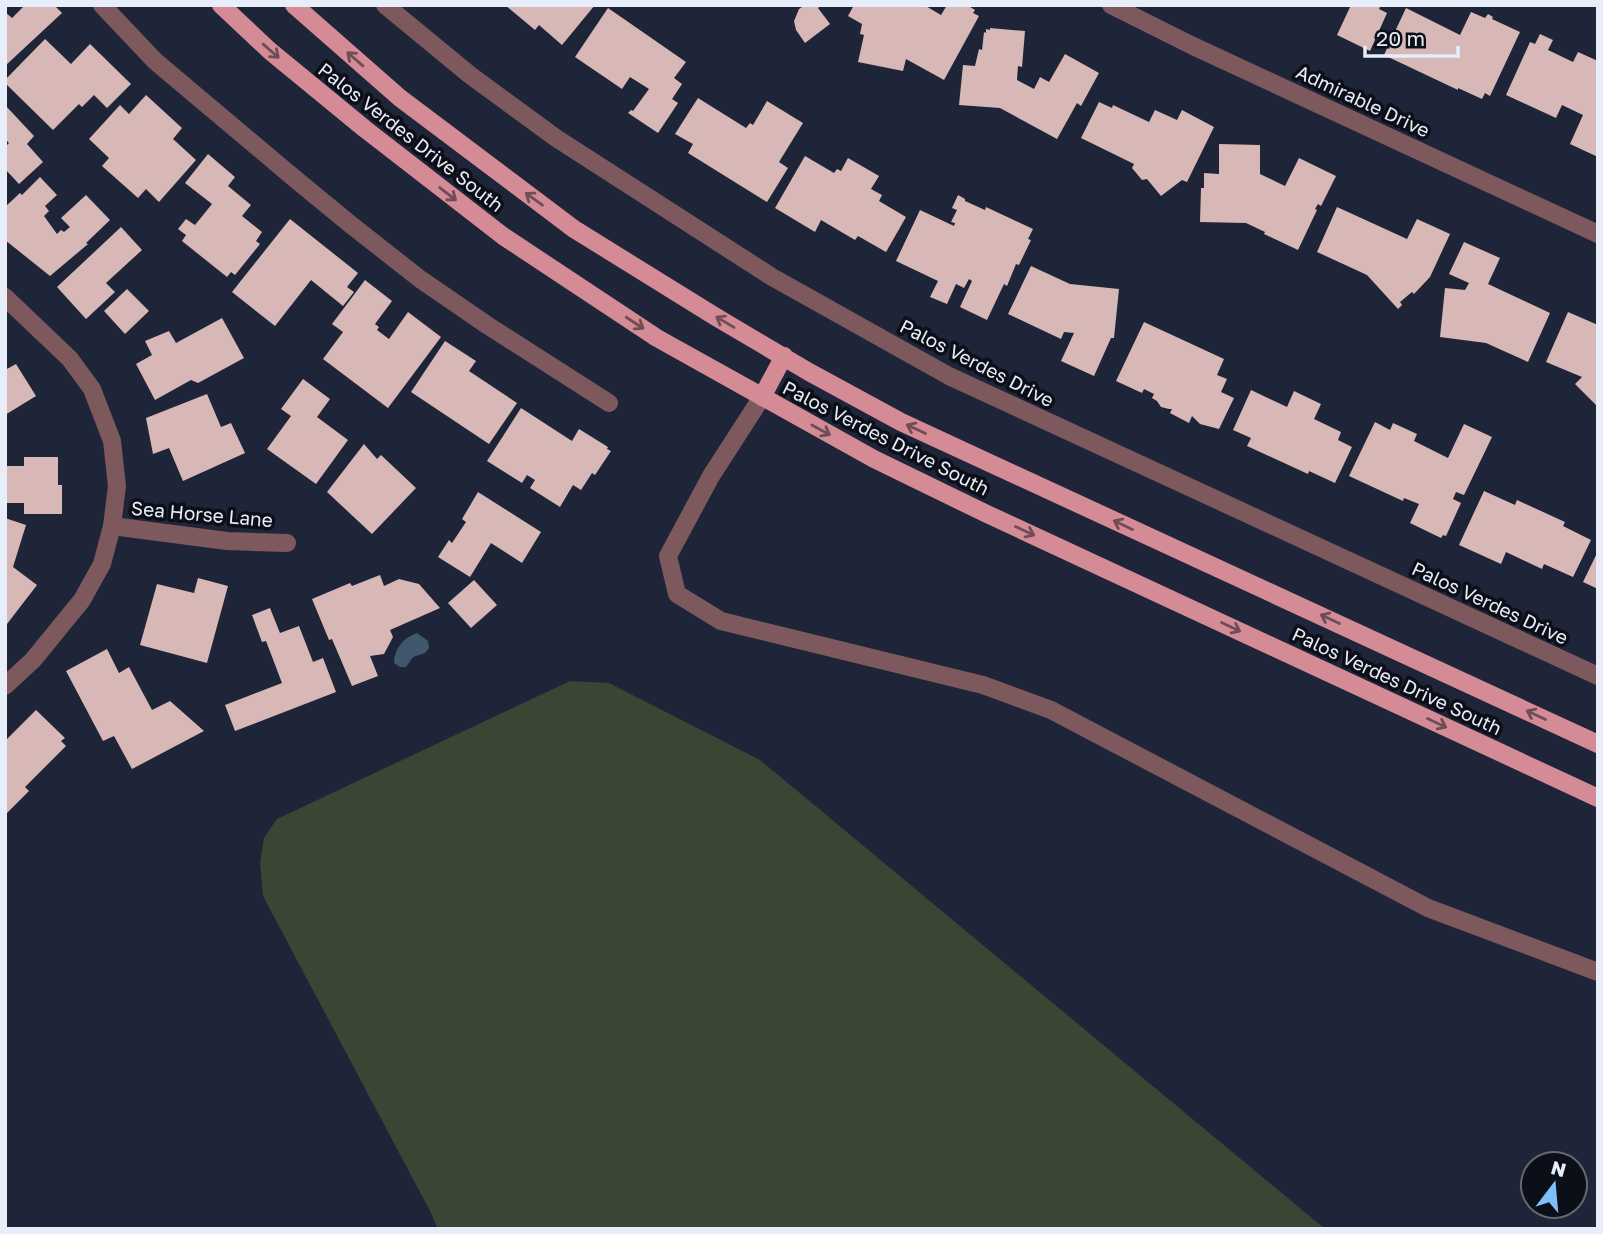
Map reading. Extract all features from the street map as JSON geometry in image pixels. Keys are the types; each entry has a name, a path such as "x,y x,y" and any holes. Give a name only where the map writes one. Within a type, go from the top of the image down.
{"main road":[{"name":"Palos Verdes Drive South","path":"221,5 270,51 365,129 503,236 657,338 874,459 1598,798"},
{"name":"Palos Verdes Drive South","path":"293,5 400,98 574,229 784,356 901,422 1598,744"},
{"path":"762,397 784,356"}],"street":[{"path":"102,5 156,61 293,178 420,279 609,403"},
{"name":"Palos Verdes Drive","path":"386,5 470,75 556,138 772,277 949,376 1598,676"},
{"name":"Admirable Drive","path":"1111,5 1206,52 1598,234"},
{"path":"5,297 70,359 92,388 112,441 117,486 112,526 102,564 82,600 33,660 5,686"},
{"path":"762,397 711,476 667,556 677,594 721,621 983,685 1051,710 1429,908 1598,972"},
{"name":"Sea Horse Lane","path":"112,526 227,541 287,543"}],"green space":[{"path":"570,681 609,683 760,760 1325,1229 438,1229 263,896 260,863 264,838 277,819"}],"water":[{"path":"417,633 428,641 429,648 425,653 413,657 406,667 400,667 394,663 398,649 404,641"}],"building":[{"path":"25,5 54,5 62,13 5,66 5,12 12,18"},
{"path":"505,5 595,5 562,45 539,25 535,30"},
{"path":"801,5 821,5 818,8 830,24 805,43 796,30 794,21"},
{"path":"854,5 924,5 941,15 947,5 967,5 979,16 944,80 906,59 903,71 858,62 864,35 860,34 862,24 848,16"},
{"path":"1351,5 1381,5 1379,9 1387,13 1370,51 1337,35"},
{"path":"608,8 686,62 674,78 682,84 672,99 678,103 658,133 628,113 633,111 649,89 630,77 622,89 575,57"},
{"path":"1406,8 1460,35 1471,12 1485,18 1488,14 1492,19 1520,32 1490,96 1485,93 1482,99 1458,90 1384,55"},
{"path":"990,28 1025,31 1022,67 1018,66 1017,80 1034,89 1040,77 1049,82 1065,54 1099,73 1081,106 1077,103 1057,139 1000,108 959,105 963,65 975,66 979,49 982,50 984,32"},
{"path":"1540,34 1553,40 1548,50 1573,62 1578,52 1598,61 1598,157 1570,144 1583,115 1562,105 1556,118 1506,95 1530,42 1535,44"},
{"path":"45,39 71,64 90,44 131,84 107,108 94,95 82,107 79,104 53,130 5,83"},
{"path":"146,95 182,128 173,139 196,160 159,202 146,189 138,198 102,166 109,158 89,139 120,105 129,114"},
{"path":"698,98 746,128 750,123 753,125 767,101 803,123 779,162 788,168 767,202 688,153 693,144 675,134"},
{"path":"1099,102 1112,108 1113,105 1149,122 1155,110 1177,120 1182,110 1214,127 1187,182 1182,180 1161,196 1147,179 1142,180 1132,168 1134,164 1081,138"},
{"path":"5,105 34,136 27,144 43,162 19,184 5,169 5,147 9,143 5,139"},
{"path":"1219,144 1260,145 1260,174 1285,186 1299,158 1336,176 1321,206 1318,204 1315,209 1317,210 1298,250 1246,223 1200,222 1204,173 1219,174"},
{"path":"208,154 235,177 228,186 251,205 242,216 262,232 256,241 260,244 235,275 231,272 227,277 182,241 186,235 178,229 186,219 195,225 212,204 185,183"},
{"path":"805,156 834,173 837,169 841,171 848,158 879,176 871,189 882,195 879,201 906,217 886,252 858,236 855,240 821,220 815,232 775,208"},
{"path":"40,177 57,195 45,206 49,211 44,216 57,234 70,227 61,218 86,195 110,220 86,243 88,244 50,276 5,240 5,207"},
{"path":"958,195 965,201 985,210 986,207 1033,229 1028,239 1031,240 1019,265 1016,264 1007,286 1004,284 987,320 960,307 972,281 969,279 964,288 956,284 947,304 930,297 938,281 896,261 920,210 954,226 955,223 951,222 957,210 952,208"},
{"path":"1337,207 1407,239 1417,219 1450,234 1430,277 1414,294 1412,292 1400,302 1402,305 1398,309 1367,275 1317,252"},
{"path":"290,219 358,273 347,287 354,292 343,306 311,280 275,326 232,292"},
{"path":"121,227 142,250 106,283 115,292 86,319 57,287"},
{"path":"1464,242 1500,258 1488,284 1550,313 1528,362 1486,343 1440,337 1445,288 1465,290 1469,283 1449,274"},
{"path":"1031,266 1070,284 1119,289 1114,338 1111,338 1094,376 1061,361 1074,333 1064,332 1061,339 1008,314"},
{"path":"365,280 392,301 375,324 379,327 377,330 389,339 408,312 441,337 388,408 323,359 343,332 332,324"},
{"path":"127,289 149,311 125,334 104,311"},
{"path":"1568,312 1598,325 1598,407 1575,384 1582,377 1546,362"},
{"path":"222,318 244,358 198,383 191,380 155,400 136,364 152,355 145,341 169,331 176,343"},
{"path":"1144,322 1224,359 1217,375 1227,379 1221,392 1234,398 1219,429 1200,424 1192,416 1189,423 1170,413 1172,409 1161,407 1152,398 1154,394 1144,389 1142,393 1116,381"},
{"path":"445,341 476,361 469,371 517,403 489,444 411,392"},
{"path":"16,364 36,396 5,415 5,370"},
{"path":"303,379 330,399 317,417 348,440 316,484 267,449 291,416 281,409"},
{"path":"1251,390 1287,407 1294,391 1321,404 1314,419 1341,432 1338,440 1352,447 1335,483 1309,471 1308,474 1247,446 1251,438 1233,430"},
{"path":"207,394 221,427 231,423 245,453 183,481 169,448 153,454 146,418"},
{"path":"521,408 572,441 579,429 611,451 581,490 573,485 560,507 530,488 535,480 527,475 522,483 487,461"},
{"path":"1375,422 1390,430 1393,423 1417,434 1414,441 1448,458 1464,424 1492,437 1464,495 1456,492 1453,499 1461,503 1446,536 1441,538 1410,523 1419,504 1404,498 1403,501 1349,476"},
{"path":"364,444 377,459 381,455 416,488 372,534 327,492"},
{"path":"24,457 58,457 62,514 24,514 24,503 5,503 5,466 24,466"},
{"path":"1484,491 1515,505 1517,500 1565,522 1563,526 1591,540 1573,577 1544,564 1542,569 1506,552 1501,564 1459,545"},
{"path":"478,492 541,532 522,563 491,543 470,577 438,557 449,540 452,543 466,522 462,519"},
{"path":"5,518 26,525 13,567 37,585 7,624 5,623"},
{"path":"1598,551 1598,589 1583,582"},
{"path":"380,575 384,586 399,579 419,584 440,608 390,630 393,637 384,654 370,656 378,676 352,686 312,599 350,583 352,586"},
{"path":"198,578 228,586 207,663 140,645 157,584 194,593"},
{"path":"474,580 497,605 471,628 448,603"},
{"path":"270,608 280,633 299,626 313,662 323,658 336,692 235,731 225,705 282,683 266,641 262,642 252,615"},
{"path":"107,649 119,673 129,667 152,710 170,701 204,731 132,769 114,736 103,741 66,671"},
{"path":"36,710 65,738 61,741 66,746 25,787 29,791 5,815 5,741"}]}
